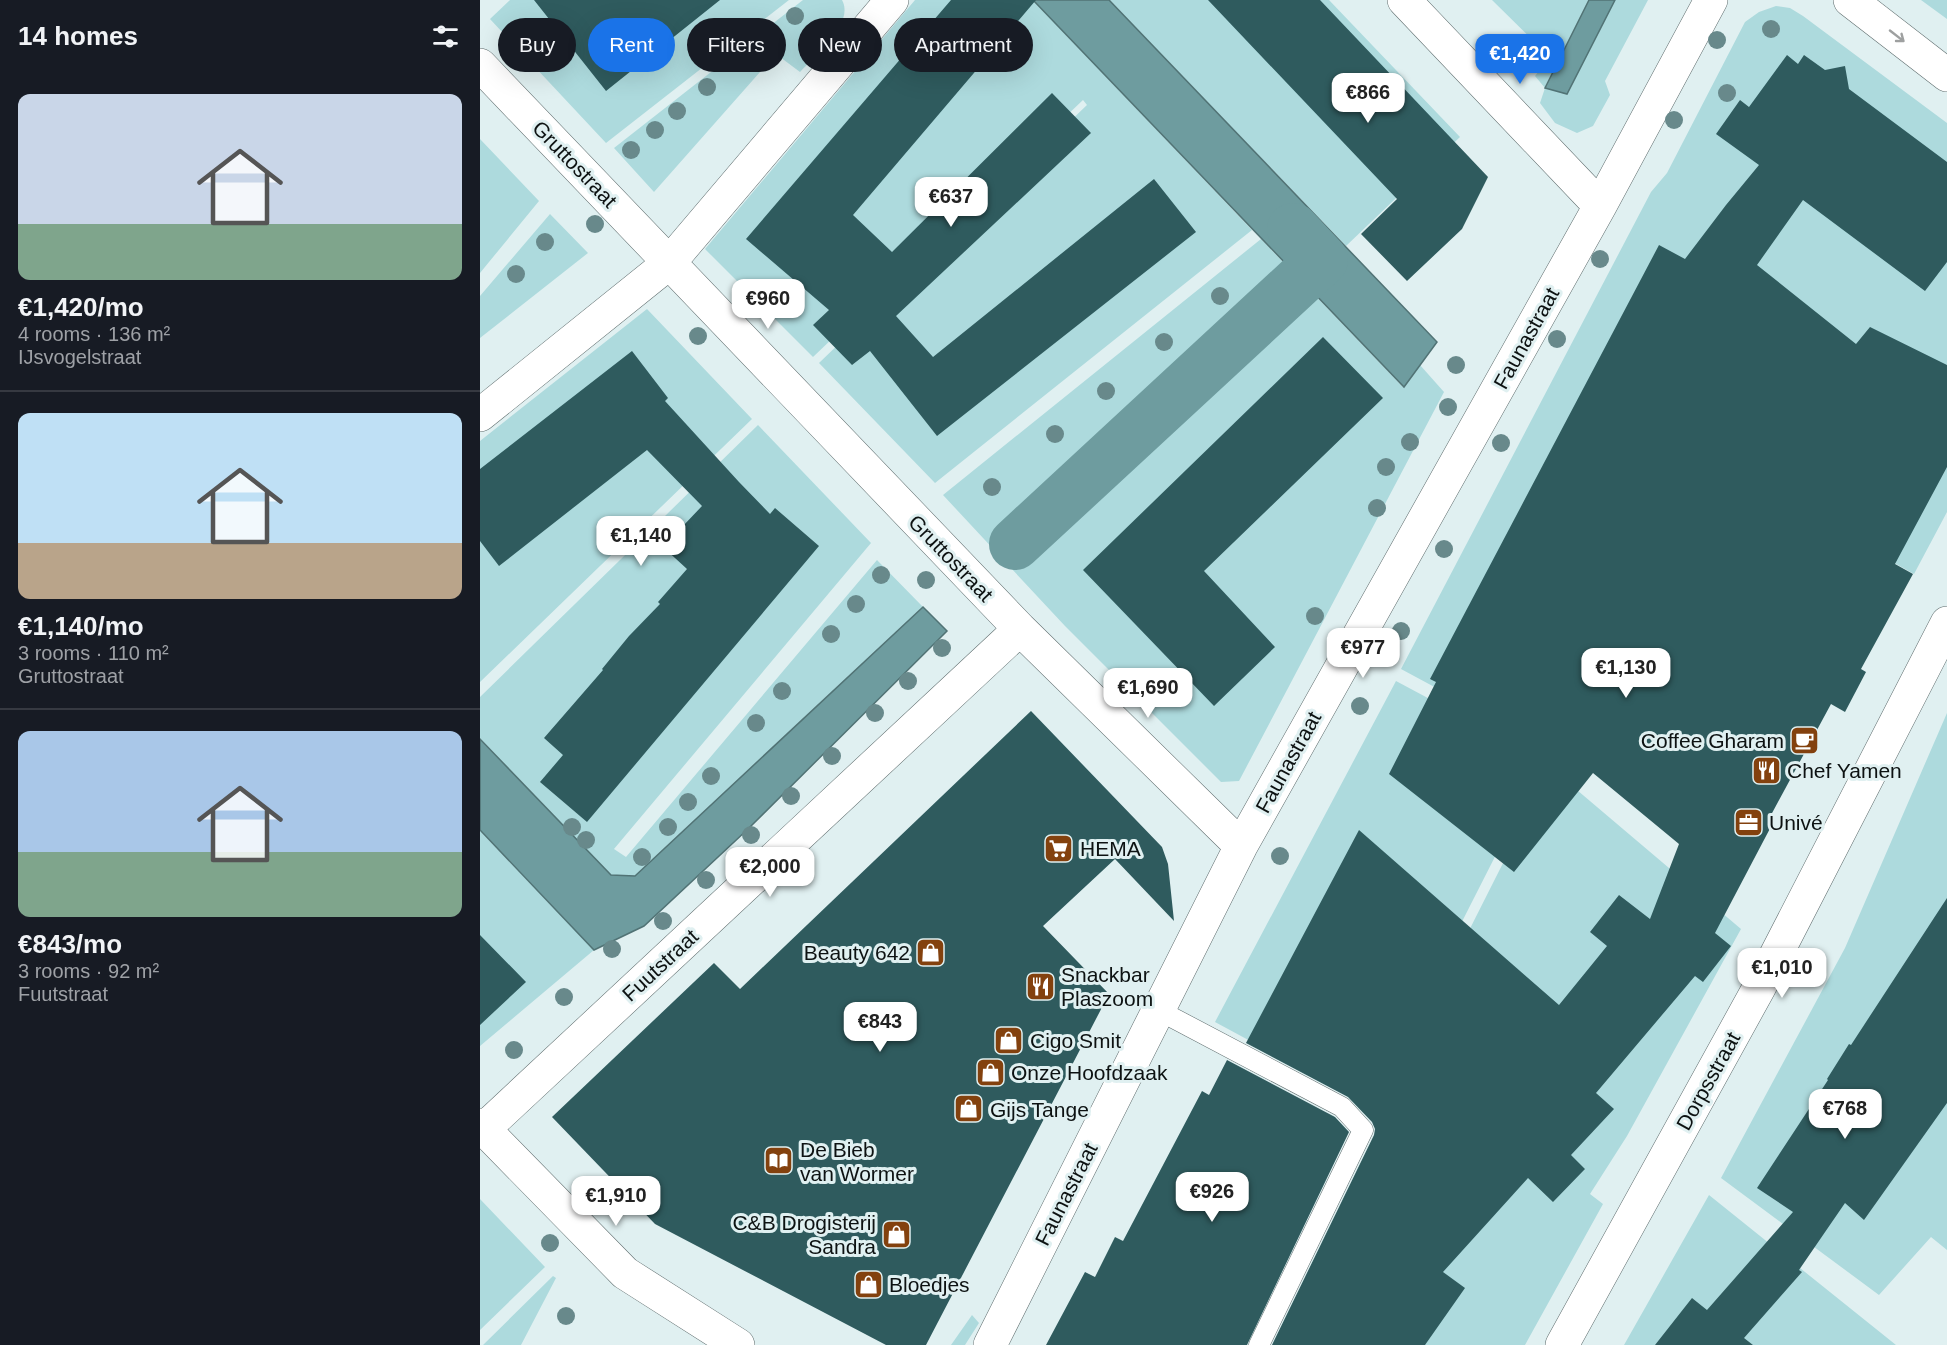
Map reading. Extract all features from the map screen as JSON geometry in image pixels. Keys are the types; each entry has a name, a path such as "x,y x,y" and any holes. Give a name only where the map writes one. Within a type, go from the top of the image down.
{"street":[{"path":"480,415 669,263 892,0"},
{"path":"1404,0 1600,206"},
{"name":"Faunastraat","path":"990,1345 1241,846 1600,206 1711,0"},
{"path":"1850,0 1947,75"},
{"name":"Gruttostraat","path":"480,65 1020,629 1241,846"},
{"name":"Dorpsstraat","path":"1562,1345 1760,986 1947,623"},
{"name":"Fuutstraat","path":"482,1127 1020,629"},
{"path":"482,1127 625,1274 738,1345"}],"lane":[{"path":"1158,1010 1342,1107 1364,1130 1259,1345"}],"shaded area":[{"path":"510,0 789,0 766,18 687,18 687,72 697,72 606,143 540,72 576,72 576,18 498,18 498,28 490,19"},
{"path":"803,0 842,0 845,9 843,18 798,18 798,70 786,62 786,18 780,18"},
{"path":"915,0 1033,0 1252,230 935,483 819,363 1087,105 1083,100 813,357 705,249 854,72 882,72 882,39 894,25 894,72 1033,72 1033,18 900,18"},
{"path":"1033,0 1109,0 1437,342 1404,387"},
{"path":"1109,0 1329,0 1460,137 1346,246"},
{"path":"1492,0 1589,0 1545,87 1567,94 1615,0 1648,0 1605,81 1610,95 1593,126 1577,133 1555,123 1540,103 1545,88 1535,76 1550,57"},
{"path":"1589,0 1615,0 1567,94 1545,88"},
{"path":"1921,0 1947,0 1947,19"},
{"path":"1776,6 1790,8 1803,16 1947,123 1947,512 1914,574 1710,460 1557,753 1401,669 1651,192 1667,173 1745,22 1759,12"},
{"path":"711,72 760,72 654,192 614,148"},
{"path":"480,139 539,201 480,273"},
{"path":"550,214 588,253 480,338 480,296"},
{"path":"1261,239 1403,387 1420,365 1444,392 1239,781 1221,782 1065,626 943,495"},
{"path":"647,309 752,419 480,682 480,441"},
{"path":"758,425 871,543 614,849 626,857 877,560 923,607 635,876 611,875 480,739 480,697"},
{"path":"923,607 947,631 748,829 644,926 594,950 480,830 480,739 611,875 635,876"},
{"path":"1396,681 1544,760 1369,1105 1215,1022"},
{"path":"1947,713 1947,1250 1931,1237 1879,1295 1721,1178 1845,948"},
{"path":"1551,768 1741,929 1627,1136 1590,1194 1603,1204 1525,1345 1306,1345 1389,1128 1378,1111"},
{"path":"480,830 594,950 480,1046"},
{"path":"1709,1195 1896,1345 1624,1345"},
{"path":"480,1199 545,1267 480,1330"},
{"path":"553,1276 556,1278 521,1345 483,1345"},
{"path":"972,1315 979,1323 965,1345 951,1345"}],"building":[{"path":"534,0 720,0 697,18 687,18 687,26 675,36 675,18 588,18 588,68 576,53 576,18 548,18"},
{"path":"951,0 1036,0 1021,18 936,18"},
{"path":"1208,0 1320,0 1488,177 1462,229 1407,281 1361,234 1397,199"},
{"path":"1787,55 1798,64 1804,55 1825,70 1845,66 1849,89 1947,162 1947,262 1925,291 1803,200 1757,265 1856,344 1870,327 1947,365 1947,467 1895,564 1913,574 1861,669 1866,672 1845,712 1831,704 1771,815 1775,819 1715,933 1731,946 1703,982 1695,976 1596,1093 1614,1109 1571,1155 1585,1169 1553,1202 1528,1178 1443,1272 1465,1288 1425,1345 1272,1345 1375,1129 1372,1122 1348,1097 1246,1043 1359,830 1559,1005 1607,946 1590,932 1619,895 1650,919 1679,844 1593,773 1514,872 1389,774 1436,682 1430,679 1659,245 1685,259 1759,165 1716,134 1740,100 1749,107"},
{"path":"894,66 894,72 975,72 853,215 892,252 1052,93 1091,133 896,316 933,357 1154,179 1196,232 937,436 870,351 852,365 813,325 829,310 746,239"},
{"path":"591,72 630,72 606,91"},
{"path":"1323,337 1383,398 1204,571 1275,647 1214,706 1083,570"},
{"path":"632,351 668,398 665,401 739,482 770,514 775,508 819,546 587,822 540,782 563,755 544,738 629,636 660,604 658,602 687,569 663,547 702,506 647,450 499,566 480,541 480,469"},
{"path":"1031,711 1162,847 1168,864 1174,921 1115,859 1043,926 1109,994 926,1345 886,1345 655,1224 552,1117 714,963 740,989"},
{"path":"1947,898 1947,1103 1864,1220 1845,1203 1799,1270 1802,1272 1744,1338 1753,1345 1655,1345 1692,1298 1707,1310 1793,1212 1757,1188 1849,1044 1851,1045"},
{"path":"480,935 526,982 480,1025"},
{"path":"1227,1060 1335,1117 1349,1132 1247,1345 1046,1345 1085,1272 1095,1277 1115,1237 1123,1241 1202,1091 1209,1095"}],"waterway":[{"path":"1015,544 1322,260 1293,229"}],"place":[{"name":"Coffee Gharam","path":"1805,740"},
{"name":"Chef Yamen","path":"1766,770"},
{"name":"Univé","path":"1748,822"},
{"name":"HEMA","path":"1059,848"},
{"name":"Beauty 642","path":"931,952"},
{"name":"Snackbar Plaszoom","path":"1040,986"},
{"name":"Cigo Smit","path":"1009,1040"},
{"name":"Onze Hoofdzaak","path":"990,1072"},
{"name":"Gijs Tange","path":"969,1109"},
{"name":"De Bieb van Wormer","path":"779,1161"},
{"name":"C&B Drogisterij Sandra","path":"897,1234"},
{"name":"Bloedjes","path":"868,1284"}]}
